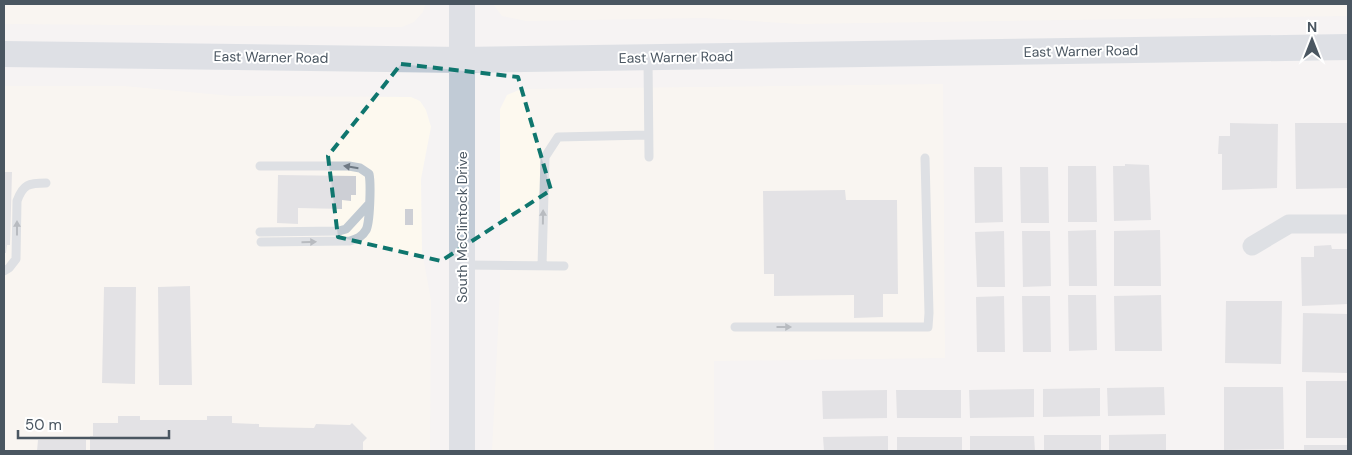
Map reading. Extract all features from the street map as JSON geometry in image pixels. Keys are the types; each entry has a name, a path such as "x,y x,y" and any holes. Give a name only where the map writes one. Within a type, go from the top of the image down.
{"main road":[{"name":"South McClintock Drive","path":"462,4 462,451"},
{"name":"East Warner Road","path":"4,54 462,60 1348,47"}],"street":[{"path":"1252,246 1289,224 1348,224"}],"lane":[{"path":"648,57 649,157"},
{"path":"542,266 545,157 558,137 648,135"},
{"path":"735,327 928,327 926,158"},
{"path":"260,166 349,166 360,168 369,174 370,182 367,228 358,238 350,241 261,242"},
{"path":"4,271 16,259 17,201 20,194 31,183 46,183"},
{"path":"260,232 338,231 346,229 369,204"},
{"path":"462,265 564,266"}],"highlighted area":[{"path":"401,64 518,77 551,190 441,261 338,237 328,156"}],"shaded area":[{"path":"4,4 425,5 423,12 414,22 402,27 4,24"},
{"path":"493,4 1348,4 1348,16 800,24 704,18 526,21 502,16"},
{"path":"943,84 945,358 714,361 714,451 492,451 500,290 500,109 507,95 525,89"},
{"path":"4,86 124,86 232,96 411,97 420,101 426,110 431,127 421,179 422,251 431,300 430,451 4,451"}],"building":[{"path":"1230,123 1278,124 1277,188 1222,190 1222,154 1218,154 1219,136 1230,136"},
{"path":"1295,123 1348,123 1348,188 1296,189"},
{"path":"1125,164 1149,165 1151,220 1114,221 1113,166 1125,166"},
{"path":"1068,166 1096,166 1097,222 1068,222"},
{"path":"974,167 1002,167 1003,222 975,223"},
{"path":"1020,167 1048,167 1049,223 1021,223"},
{"path":"4,172 12,172 10,245 7,245 6,253 4,253"},
{"path":"278,175 356,176 356,195 351,195 351,201 342,200 342,209 298,208 298,224 277,223"},
{"path":"845,190 846,200 897,200 898,294 883,294 883,317 854,318 854,295 774,296 774,274 764,274 763,191"},
{"path":"405,209 413,209 413,225 405,225"},
{"path":"1096,230 1097,286 1069,286 1068,231"},
{"path":"1160,230 1161,286 1114,286 1114,231"},
{"path":"1004,231 1005,287 977,287 975,232"},
{"path":"1022,231 1050,231 1051,286 1023,287"},
{"path":"1331,245 1332,249 1348,249 1348,304 1302,306 1301,257 1314,257 1314,246"},
{"path":"190,286 192,385 159,385 158,287"},
{"path":"104,287 136,287 135,384 102,383"},
{"path":"1068,295 1096,295 1097,350 1069,351"},
{"path":"1161,295 1162,351 1115,351 1114,296"},
{"path":"1004,296 1005,352 977,352 976,297"},
{"path":"1022,296 1050,296 1051,352 1023,352"},
{"path":"1226,301 1282,301 1281,364 1225,363"},
{"path":"1303,313 1348,314 1348,373 1302,372"},
{"path":"1306,381 1348,381 1348,438 1306,438"},
{"path":"1164,387 1165,415 1108,416 1107,388"},
{"path":"1224,387 1283,387 1284,449 1224,450"},
{"path":"1100,388 1100,416 1043,417 1043,389"},
{"path":"1034,389 1034,417 970,418 969,390"},
{"path":"887,390 887,418 823,419 822,391"},
{"path":"896,390 961,390 961,418 897,418"},
{"path":"118,416 140,416 140,420 207,420 207,416 232,416 232,423 259,424 259,427 314,428 316,424 350,425 352,423 367,438 363,442 363,451 90,451 90,436 93,436 93,423 118,423"},
{"path":"1166,434 1166,451 1109,451 1109,435"},
{"path":"1044,435 1101,435 1101,451 1044,451"},
{"path":"888,436 888,451 824,451 823,437"},
{"path":"970,436 1034,436 1035,451 970,451"},
{"path":"897,437 962,437 962,451 897,451"},
{"path":"38,440 86,440 86,451 37,451"},
{"path":"1304,445 1348,445 1348,451 1304,451"}]}
